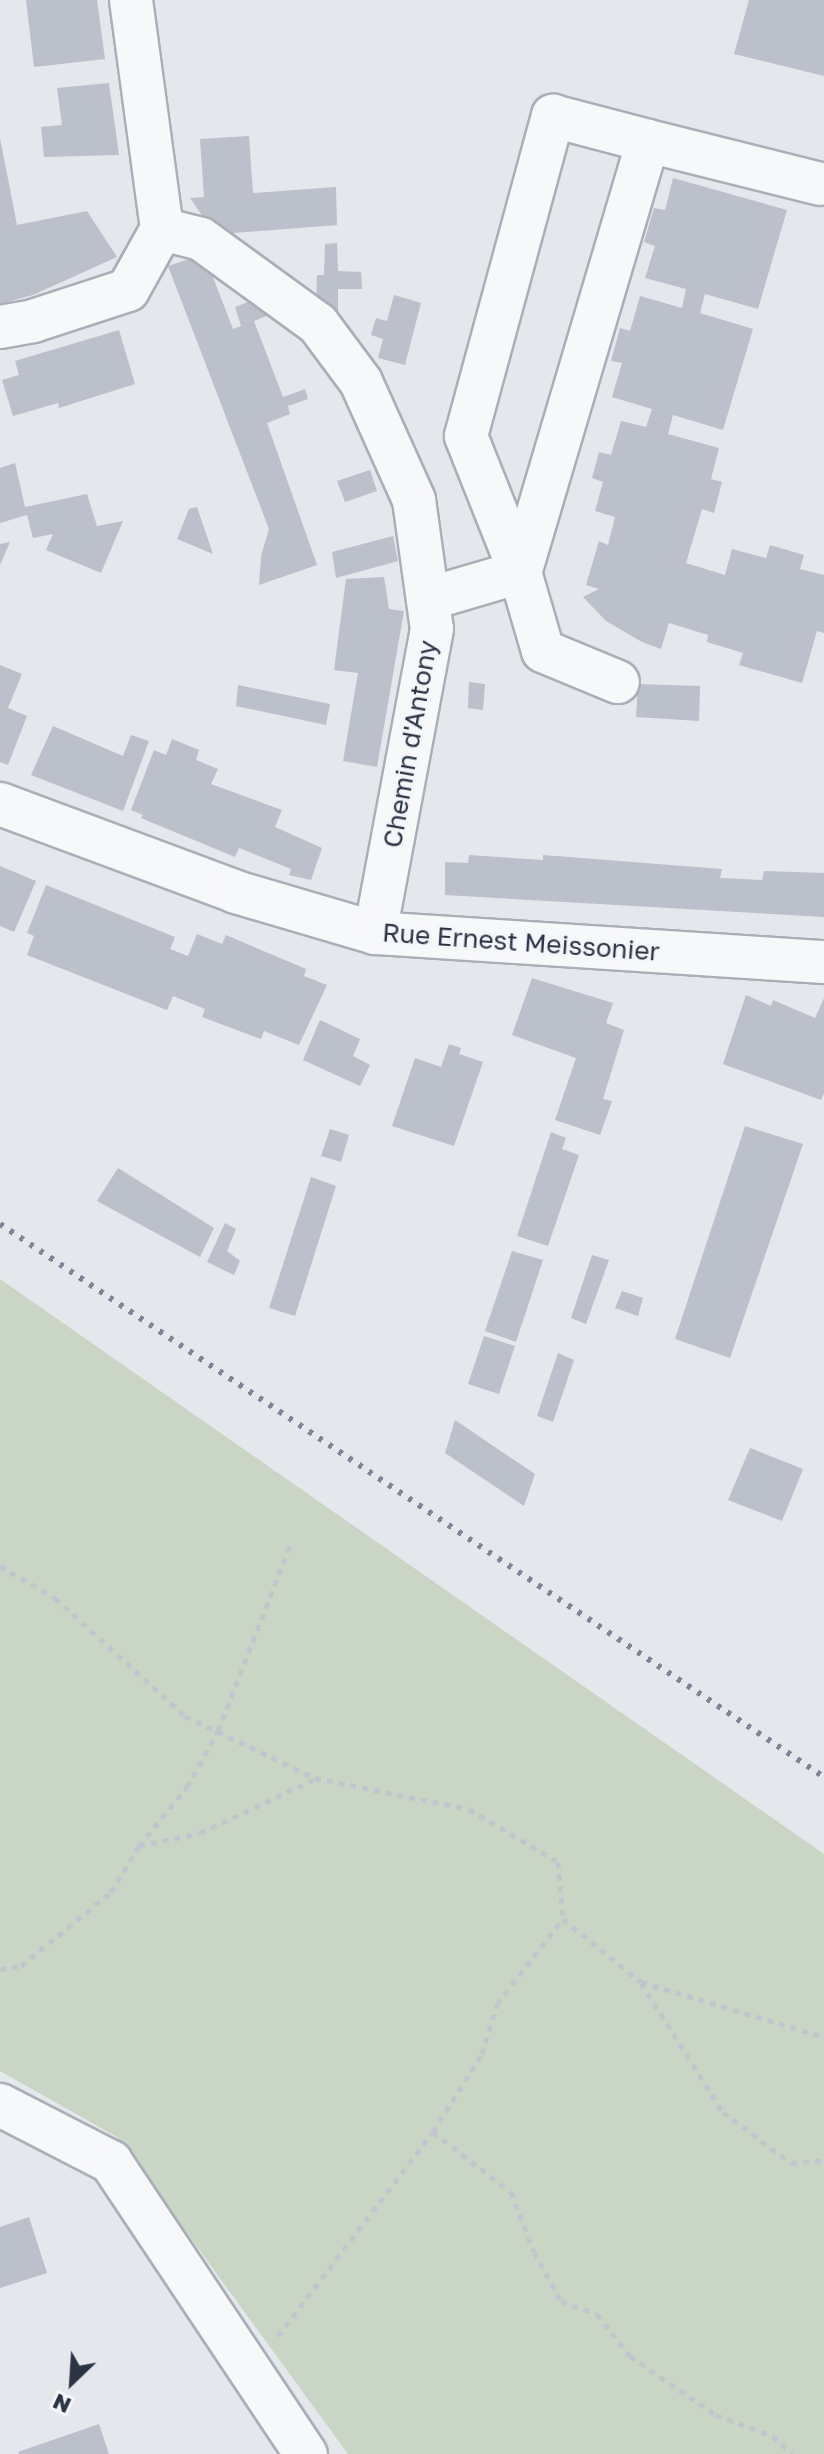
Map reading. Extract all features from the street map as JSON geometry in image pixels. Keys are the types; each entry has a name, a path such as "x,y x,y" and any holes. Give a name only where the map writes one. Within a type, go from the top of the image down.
{"street":[{"path":"0,327 33,321 128,290 162,229 131,0"},
{"path":"618,682 543,651 520,572 466,436 553,116 820,184"},
{"path":"520,572 648,141"},
{"name":"Chemin d'Antony","path":"162,229 201,239 318,324 361,382 414,500 432,629 375,933"},
{"path":"428,599 520,572"},
{"name":"Rue Ernest Meissonier","path":"0,804 236,892 375,933 824,962"},
{"path":"0,2105 111,2162 306,2454"}],"path":[{"path":"0,1969 21,1966 111,1892 139,1846 187,1787 218,1731 290,1545"},
{"path":"0,1566 55,1598 185,1716 315,1778 469,1809 558,1862 563,1919 497,2004 482,2054 433,2132 250,2371"},
{"path":"139,1846 200,1833 315,1778"},
{"path":"563,1919 641,1982 723,2112 791,2163 824,2160"},
{"path":"641,1982 824,2037"},
{"path":"433,2132 511,2192 534,2252 561,2301 597,2314 630,2356 716,2415 773,2436 792,2454"}],"green space":[{"path":"0,1279 824,1854 824,2454 348,2454 117,2137 0,2071"}],"building":[{"path":"26,0 97,0 105,59 34,67"},
{"path":"749,0 824,0 824,76 734,54"},
{"path":"109,83 119,155 44,157 41,127 62,125 57,88"},
{"path":"249,136 253,193 336,187 337,225 221,234 208,224 190,198 204,197 200,139"},
{"path":"0,138 17,225 87,211 117,257 33,295 0,304"},
{"path":"673,178 787,210 758,309 705,294 700,313 753,329 723,430 673,415 668,434 719,448 711,479 722,482 714,513 702,509 686,563 725,575 732,549 766,558 770,545 804,555 800,569 824,575 824,633 817,631 802,683 739,665 743,653 707,642 708,635 669,623 661,649 642,642 606,621 583,597 599,589 586,585 599,541 608,545 615,517 595,511 603,482 592,478 599,452 611,455 621,421 646,427 652,409 612,397 622,363 611,361 620,328 630,331 640,296 682,308 686,289 645,278 655,246 644,242 654,208 665,210"},
{"path":"337,243 338,271 361,272 362,289 338,289 338,323 316,305 317,275 324,275 325,244"},
{"path":"204,254 233,329 241,326 235,307 261,297 279,311 254,321 283,397 305,389 308,399 288,406 290,414 267,423 317,565 259,585 261,556 269,529 168,266"},
{"path":"394,295 421,303 405,365 378,358 383,339 371,335 376,318 387,321"},
{"path":"119,330 135,384 59,408 58,403 13,416 2,380 19,375 15,361"},
{"path":"15,463 25,507 87,494 97,526 123,521 101,573 46,550 53,534 33,538 27,515 0,523 0,468"},
{"path":"370,470 377,491 345,502 337,481"},
{"path":"197,507 213,554 177,539 189,509"},
{"path":"393,536 398,561 336,578 332,552"},
{"path":"10,542 0,565 0,544"},
{"path":"384,577 389,609 404,611 377,767 343,761 358,673 334,670 346,579"},
{"path":"0,665 22,674 8,708 27,716 8,765 0,762"},
{"path":"469,682 485,684 483,710 468,708"},
{"path":"638,684 700,686 699,721 636,717"},
{"path":"238,685 330,704 326,725 236,706"},
{"path":"53,726 123,756 131,735 149,741 123,811 31,775"},
{"path":"172,739 199,750 196,760 218,769 211,784 282,810 275,827 322,848 311,880 289,875 291,869 239,848 235,857 141,818 143,815 131,810 154,750 166,755"},
{"path":"469,855 543,860 543,855 722,869 720,878 762,880 764,871 824,873 824,917 445,895 445,862 468,863"},
{"path":"0,866 36,881 14,932 0,926"},
{"path":"46,885 175,937 170,949 188,956 197,934 222,944 226,935 306,969 304,976 327,985 299,1045 264,1031 261,1039 202,1017 205,1009 173,996 167,1010 27,955 34,936 27,933"},
{"path":"532,978 613,1003 606,1023 624,1030 603,1099 612,1101 600,1135 555,1120 576,1058 512,1035"},
{"path":"746,995 771,1006 773,1000 815,1018 824,998 824,1093 821,1100 723,1064"},
{"path":"320,1020 360,1039 353,1056 370,1065 360,1086 303,1060"},
{"path":"449,1044 461,1048 459,1054 483,1062 454,1146 392,1126 415,1058 441,1067"},
{"path":"745,1126 803,1144 730,1358 675,1339"},
{"path":"330,1129 349,1135 341,1162 321,1156"},
{"path":"551,1132 566,1138 562,1149 579,1155 548,1246 517,1236"},
{"path":"118,1168 214,1228 200,1257 97,1201"},
{"path":"311,1177 336,1186 295,1316 269,1308"},
{"path":"225,1223 236,1229 227,1251 240,1261 234,1275 207,1262"},
{"path":"512,1251 543,1260 516,1342 485,1331"},
{"path":"592,1255 609,1260 586,1324 571,1318"},
{"path":"622,1291 643,1298 638,1316 615,1308"},
{"path":"484,1336 515,1346 499,1394 468,1384"},
{"path":"558,1353 574,1360 553,1422 537,1416"},
{"path":"455,1420 535,1474 524,1506 445,1453"},
{"path":"750,1448 803,1469 782,1521 728,1500"},
{"path":"29,2217 47,2273 0,2288 0,2227"},
{"path":"99,2424 109,2454 18,2452"}],"railway":[{"path":"0,1224 824,1777"}]}
